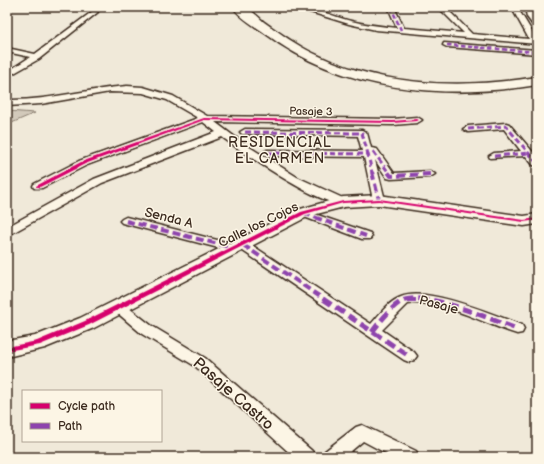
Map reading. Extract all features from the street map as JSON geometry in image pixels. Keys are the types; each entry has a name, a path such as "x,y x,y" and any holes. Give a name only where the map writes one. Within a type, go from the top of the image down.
{"main road":[{"path":"238,7 307,56 329,66 362,76 403,84 447,88 509,85 537,81"},
{"path":"254,7 289,33 328,57 370,70 427,80 459,82 494,82 537,76"},
{"path":"531,7 537,10"},
{"path":"531,7 533,17 537,23"}],"street":[{"path":"297,7 350,23 401,30 536,42"},
{"path":"391,7 401,30"},
{"path":"441,7 470,36"},
{"path":"531,7 537,13"},
{"path":"7,75 36,57 95,12"},
{"path":"517,12 536,42"},
{"path":"447,45 537,52"},
{"path":"7,50 30,54 36,57"},
{"path":"7,103 25,104 123,89 143,90 166,96 191,109 223,133 300,183 343,202"},
{"path":"38,186 83,162 204,119"},
{"name":"Pasaje 3","path":"204,119 393,122 417,120"},
{"path":"468,129 506,126 537,163"},
{"path":"245,132 362,133 370,153 379,200"},
{"path":"7,232 98,182 223,133"},
{"path":"267,153 370,153 391,176 430,174"},
{"path":"494,156 529,153"},
{"name":"Calle los Cojos","path":"7,349 38,343 87,323 303,213 343,202 379,200 512,220 524,221 537,219"},
{"path":"303,213 366,236"},
{"name":"Senda A","path":"126,221 204,241 238,246"},
{"path":"238,246 409,356"},
{"name":"Pasaje","path":"372,332 403,300 414,297 442,303 517,329"},
{"name":"Pasaje Castro","path":"119,307 147,330 200,362 306,457"},
{"path":"331,457 362,432 410,457"}],"shaded area":[{"path":"7,111 35,113 7,125"}],"marked path":[{"path":"391,7 401,30"},
{"path":"447,45 537,52"},
{"path":"468,129 506,126 537,163"},
{"path":"245,132 362,133 368,154"},
{"path":"373,151 391,176 430,174"},
{"path":"267,153 368,154 379,200"},
{"path":"494,156 529,153"},
{"path":"303,213 366,236"},
{"path":"126,221 234,248"},
{"path":"243,245 409,356"},
{"path":"372,332 398,305 405,300 415,299 428,300 460,308 517,329"}],"cycle path":[{"path":"38,186 83,163 204,119 393,122 417,120"},
{"path":"7,349 38,343 87,323 303,213 343,202 379,200 524,221 537,219"}],"district":[{"name":"RESIDENCIAL EL CARMEN","path":"280,150"}]}
